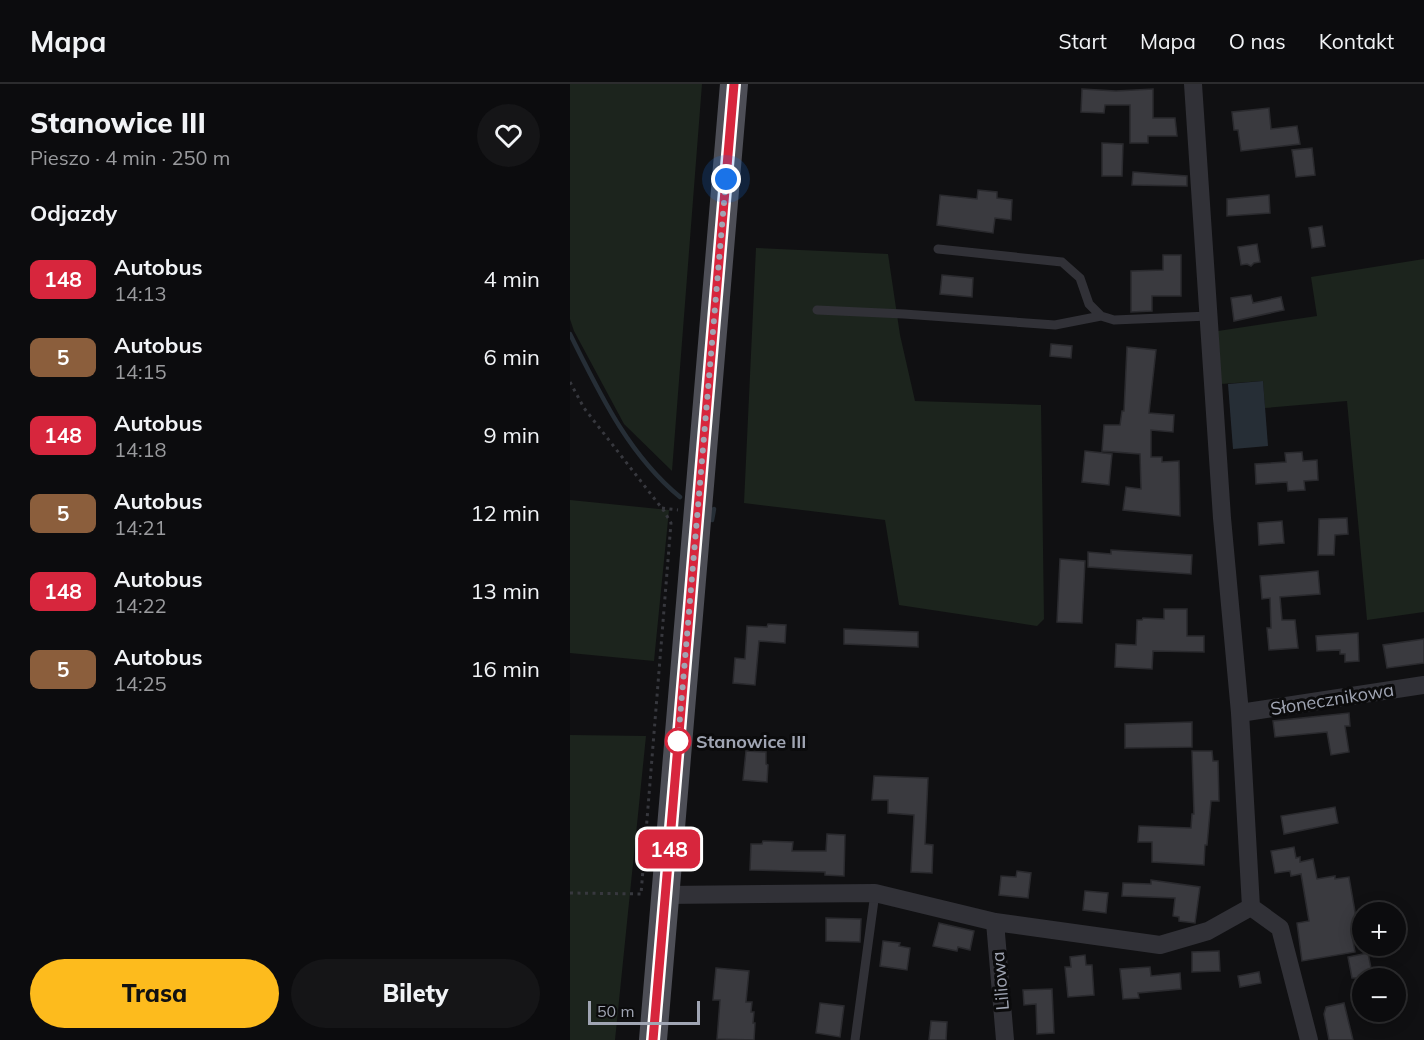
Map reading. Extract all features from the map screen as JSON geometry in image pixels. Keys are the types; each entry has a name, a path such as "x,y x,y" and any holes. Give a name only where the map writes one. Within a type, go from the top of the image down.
{"main road":[{"path":"653,1040 653,895 734,84"}],"street":[{"path":"1193,84 1222,518 1240,713 1251,906 1280,928 1309,1040"},
{"name":"Słonecznikowa","path":"1240,713 1424,685"},
{"path":"653,895 875,893 995,922 1160,945 1208,931 1251,906"},
{"name":"Liliowa","path":"995,922 1005,1040"}],"lane":[{"path":"938,249 1062,262 1080,278 1089,304 1101,316 1114,320 1209,316"},
{"path":"817,310 1055,325 1101,316"},
{"path":"855,1040 875,893"}],"path":[{"path":"570,382 585,408 671,523 653,895 570,893"}],"shaded area":[{"path":"570,84 702,84 672,471 624,424 574,331 570,319"},
{"path":"756,248 888,254 900,335 915,401 1041,405 1044,619 1037,626 899,605 885,520 744,503"},
{"path":"1424,259 1424,612 1367,620 1347,401 1265,408 1263,381 1221,384 1218,331 1317,316 1311,277"},
{"path":"1263,381 1268,446 1233,449 1228,384"},
{"path":"570,500 669,510 654,661 570,653"},
{"path":"570,735 646,736 615,1040 570,1040"}],"building":[{"path":"1082,89 1116,91 1153,89 1153,118 1175,118 1177,136 1148,136 1148,143 1130,143 1130,105 1105,105 1104,113 1081,112"},
{"path":"1269,108 1271,129 1297,126 1300,144 1241,151 1238,130 1234,130 1232,112"},
{"path":"1102,143 1123,144 1122,176 1102,176"},
{"path":"1312,148 1315,175 1296,177 1292,150"},
{"path":"1133,172 1187,176 1187,186 1132,185"},
{"path":"978,190 997,192 997,198 1012,200 1011,220 995,218 993,233 937,225 940,195 977,199"},
{"path":"1269,195 1270,213 1227,216 1227,199"},
{"path":"1322,226 1325,246 1312,248 1309,228"},
{"path":"1257,244 1260,262 1251,266 1241,265 1238,247"},
{"path":"1163,255 1181,255 1181,296 1152,296 1152,311 1131,312 1131,271 1163,270"},
{"path":"942,275 973,278 972,297 940,294"},
{"path":"1251,295 1253,303 1281,297 1284,310 1234,321 1231,298"},
{"path":"1051,344 1072,346 1071,358 1050,356"},
{"path":"1127,347 1156,350 1149,413 1174,415 1173,432 1151,430 1151,457 1162,457 1162,462 1179,461 1180,516 1123,510 1126,487 1141,489 1140,454 1102,451 1104,425 1120,425 1122,411 1124,411"},
{"path":"1085,451 1112,454 1109,485 1082,482"},
{"path":"1302,452 1303,461 1317,460 1318,480 1304,481 1305,490 1288,491 1287,482 1256,484 1255,464 1286,462 1285,453"},
{"path":"1347,518 1348,534 1335,535 1334,555 1318,555 1319,519"},
{"path":"1282,521 1284,543 1259,545 1258,523"},
{"path":"1111,550 1192,555 1191,574 1088,567 1088,552 1111,554"},
{"path":"1060,559 1085,561 1082,623 1057,622"},
{"path":"1318,571 1320,594 1280,597 1282,620 1295,620 1298,648 1269,650 1267,628 1271,628 1270,598 1262,599 1260,576"},
{"path":"1164,609 1187,609 1187,636 1204,636 1204,652 1153,651 1152,669 1115,667 1116,644 1136,645 1137,620 1164,619"},
{"path":"768,624 786,625 785,643 759,641 755,685 733,683 735,658 745,659 747,626 767,627"},
{"path":"844,629 918,632 918,647 844,644"},
{"path":"1358,633 1359,661 1345,662 1345,654 1340,654 1340,650 1317,651 1316,636"},
{"path":"1424,639 1424,663 1387,668 1383,645"},
{"path":"1349,713 1350,726 1345,726 1349,752 1331,755 1327,732 1275,737 1273,721"},
{"path":"1192,722 1192,747 1125,748 1125,724"},
{"path":"746,751 766,752 767,782 743,780"},
{"path":"1192,751 1212,751 1213,761 1218,761 1219,801 1211,801 1204,865 1152,862 1152,842 1138,842 1139,826 1191,828 1192,814 1194,814"},
{"path":"874,776 928,778 925,844 933,845 932,873 911,872 914,815 888,813 888,800 872,800"},
{"path":"1335,807 1338,823 1284,834 1281,816"},
{"path":"827,834 845,835 844,876 825,875 825,872 750,870 751,844 762,844 763,841 793,842 792,851 826,851"},
{"path":"1294,847 1296,858 1300,857 1300,862 1313,859 1317,879 1335,876 1335,879 1349,877 1353,902 1352,953 1302,961 1297,923 1309,921 1301,874 1291,876 1290,871 1275,873 1271,851"},
{"path":"1017,871 1031,873 1028,898 999,895 1001,876 1016,877"},
{"path":"1151,880 1200,887 1195,923 1179,921 1179,917 1173,916 1175,898 1122,896 1123,883 1151,884"},
{"path":"1085,891 1108,893 1106,913 1083,910"},
{"path":"826,918 861,919 860,942 826,941"},
{"path":"939,923 974,931 970,950 958,947 957,951 933,946"},
{"path":"883,941 900,943 899,946 910,948 907,970 880,966"},
{"path":"1219,951 1220,971 1192,972 1192,952"},
{"path":"1085,955 1086,965 1092,965 1094,995 1068,997 1065,967 1071,967 1070,957"},
{"path":"1369,956 1371,968 1352,968 1352,978 1348,957"},
{"path":"1150,967 1151,976 1180,973 1181,989 1138,993 1139,998 1123,999 1120,969"},
{"path":"716,968 749,971 746,1002 752,1002 751,1012 754,1012 753,1023 755,1023 754,1040 717,1039 720,1000 713,1000"},
{"path":"1259,972 1261,983 1240,987 1238,976"},
{"path":"1052,989 1054,1033 1037,1034 1036,1004 1024,1005 1023,990"},
{"path":"820,1003 844,1006 840,1037 816,1033"},
{"path":"1344,1003 1353,1040 1329,1040 1324,1014 1326,1007"},
{"path":"931,1021 947,1022 946,1040 929,1040"}],"waterway":[{"path":"570,334 604,401 630,442 645,462 680,497"},
{"path":"712,520 714,509"}],"bus line":[{"name":"148","path":"653,1040 734,84"}],"place":[{"name":"Stanowice III","path":"678,741"}],"route":[{"path":"678,741 726,179"}]}
